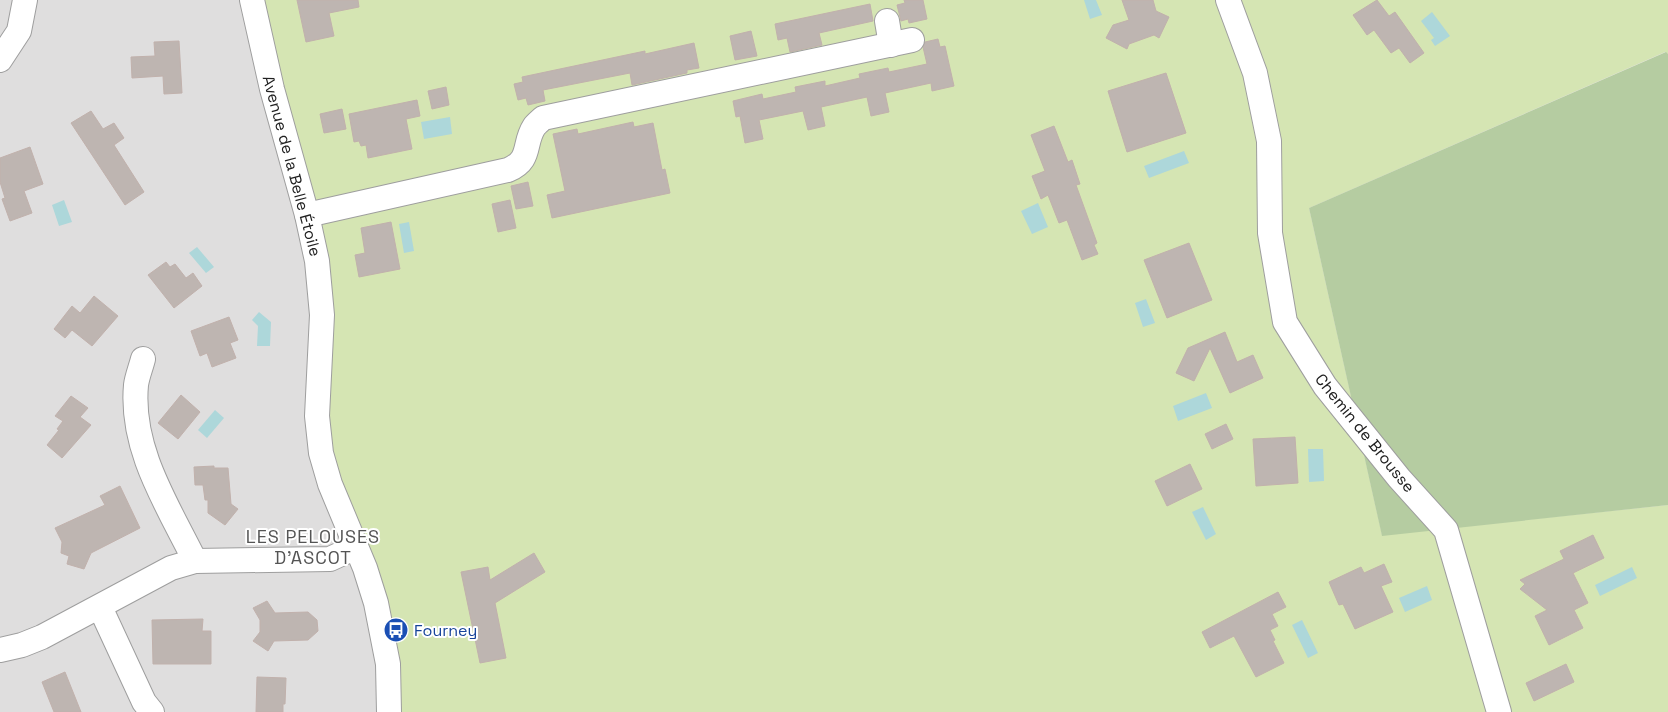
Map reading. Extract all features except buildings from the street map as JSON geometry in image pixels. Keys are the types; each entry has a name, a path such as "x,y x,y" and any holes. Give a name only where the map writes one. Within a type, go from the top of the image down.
{"street":[{"path":"0,60 19,31 25,0"},
{"name":"Avenue de la Belle Étoile","path":"252,0 272,89 307,215 317,261 322,315 317,416 318,437 324,469 372,588 380,615 388,664 390,712"},
{"name":"Chemin de Brousse","path":"1228,0 1255,73 1269,140 1270,233 1285,322 1324,386 1446,530 1499,712"},
{"path":"307,215 508,170 517,166 526,154 534,128 543,118 902,42 886,21"},
{"path":"143,359 136,384 138,434 150,470 195,561"},
{"path":"0,650 22,645 42,637 100,608 171,568 195,561 330,559 356,547"},
{"path":"100,608 144,702 152,712"}],"shaded area":[{"path":"0,0 1668,0 1668,54 1665,52 1309,208 1382,535 1668,505 1668,712 365,568 389,712 0,712"}],"green space":[{"path":"252,0 1668,0 1668,54 1665,52 1309,208 1382,535 1668,505 1668,712 389,712 389,681 330,484 322,315"},
{"path":"1666,52 1668,54 1668,505 1382,536 1309,208"}],"water":[{"path":"1084,0 1096,0 1102,15 1090,19"},
{"path":"1432,12 1450,36 1435,46 1431,40 1434,38 1421,21"},
{"path":"450,117 452,134 424,139 421,122"},
{"path":"1184,151 1189,163 1149,178 1144,166"},
{"path":"64,200 72,222 59,226 52,205"},
{"path":"1038,203 1048,227 1032,234 1021,211"},
{"path":"409,222 414,251 404,253 399,224"},
{"path":"197,247 214,267 206,273 189,253"},
{"path":"1146,299 1155,323 1143,327 1135,303"},
{"path":"259,312 271,322 270,346 257,346 258,326 252,320"},
{"path":"1206,393 1212,408 1178,421 1173,406"},
{"path":"215,410 224,418 207,438 198,430"},
{"path":"1308,449 1323,449 1324,481 1309,482"},
{"path":"1203,507 1216,534 1206,540 1192,512"},
{"path":"1632,567 1637,578 1600,596 1595,585"},
{"path":"1427,586 1432,600 1405,612 1399,598"},
{"path":"1302,620 1318,653 1308,658 1292,625"}],"place":[{"name":"Fourney","path":"396,630"}],"district":[{"name":"LES PELOUSES D'ASCOT","path":"313,546"}]}
